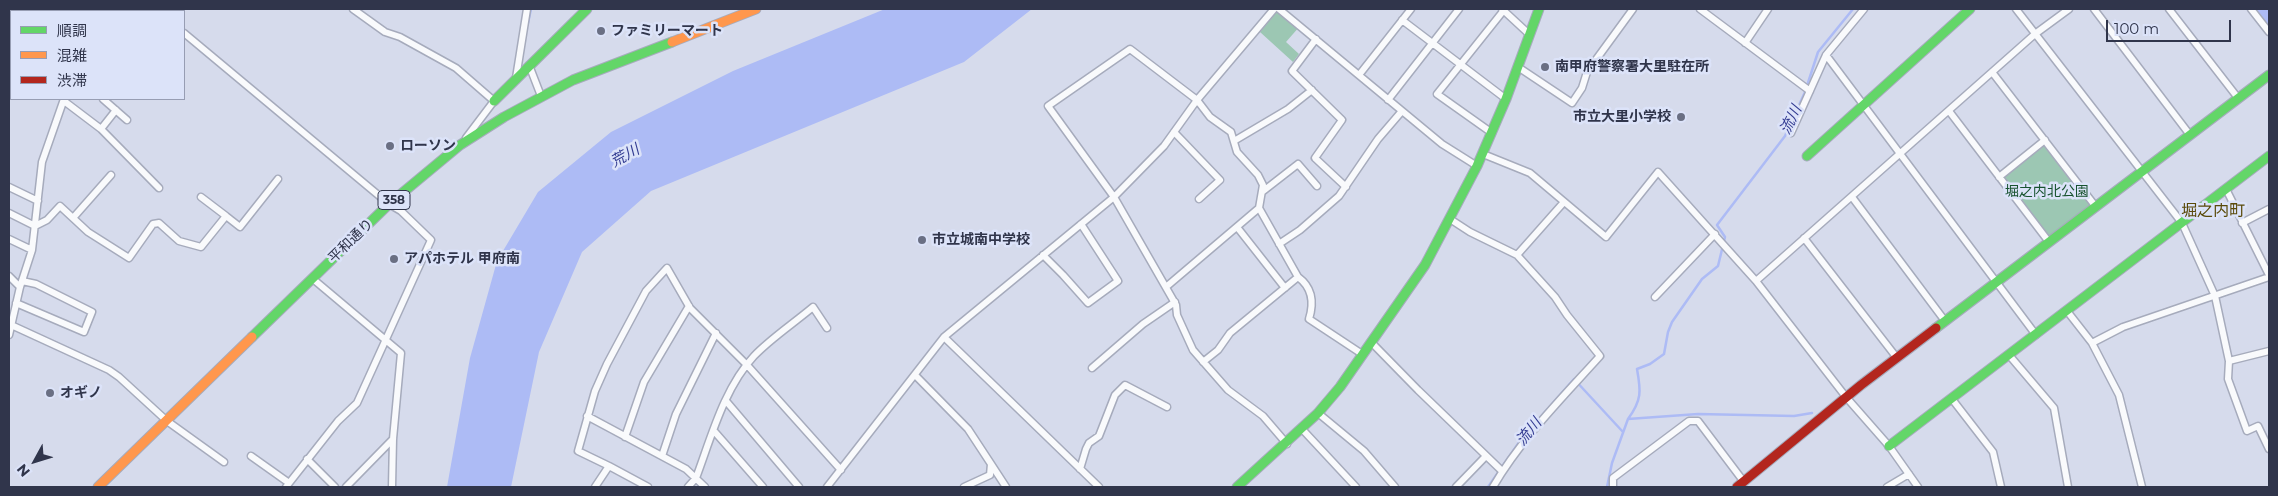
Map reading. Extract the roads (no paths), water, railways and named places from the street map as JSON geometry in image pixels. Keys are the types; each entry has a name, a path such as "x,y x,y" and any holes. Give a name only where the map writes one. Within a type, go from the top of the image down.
{"main road":[{"path":"494,100 586,9"},
{"name":"平和通り","path":"98,487 389,204 460,145 541,96 601,68 756,9"},
{"path":"1237,487 1287,444 1318,413 1372,342 1425,265 1483,154 1506,99 1539,9"},
{"path":"1807,156 1970,9"},
{"path":"1740,484 1846,397 2269,75"},
{"path":"1889,446 2269,156"}],"street":[{"path":"352,9 385,32 400,37 456,68 494,100 460,145"},
{"path":"516,78 527,9"},
{"path":"827,487 944,337 1114,197 1164,146 1197,100 1274,9"},
{"path":"1279,9 1442,144 1477,166"},
{"path":"1359,75 1411,9"},
{"path":"1388,100 1459,9"},
{"path":"1518,66 1572,103 1582,88 1587,72 1633,9"},
{"path":"1700,9 1808,90"},
{"path":"1745,43 1768,9"},
{"path":"1791,133 1808,90 1826,55 1864,9"},
{"path":"2016,9 2182,223 2215,296 2229,361 2228,379 2247,431 2258,426 2269,449"},
{"path":"1756,281 2034,34 2069,9"},
{"path":"2094,9 2190,135"},
{"path":"2170,9 2238,98"},
{"path":"2251,9 2269,32"},
{"path":"1492,133 1437,94 1503,10 1530,34"},
{"path":"1402,20 1506,99"},
{"path":"185,34 389,204 401,211 431,240 357,403 338,421 287,485 251,456"},
{"path":"1316,39 1292,70 1342,120 1315,158 1346,187"},
{"path":"1166,287 1258,208 1263,185 1258,175 1237,152 1231,132 1210,117 1197,100 1130,49 1048,106 1114,197 1166,287 1175,302 1181,324 1193,350 1235,398 1263,416 1287,444"},
{"path":"1826,55 2036,334"},
{"path":"530,64 541,96"},
{"path":"1992,72 2096,207"},
{"path":"1234,141 1288,109 1312,90"},
{"path":"9,335 11,308 16,302 32,250 42,162 64,100 101,130 159,188"},
{"path":"104,100 127,120"},
{"path":"101,130 116,110"},
{"path":"1279,244 1300,230 1339,196 1378,140 1402,111"},
{"path":"1949,111 2049,242"},
{"path":"1174,132 1220,180 1199,199"},
{"path":"1999,176 2045,140"},
{"path":"1483,154 1530,174 1606,237 1658,172 1756,281 1846,397 1889,446 1918,487"},
{"path":"1262,192 1298,164 1317,186"},
{"path":"74,218 111,175"},
{"path":"201,197 240,227 278,179"},
{"path":"9,187 38,201"},
{"path":"2092,343 2123,327 2269,276 2226,190"},
{"path":"1852,196 1945,321"},
{"path":"1517,255 1564,202"},
{"path":"35,226 47,220 60,206 88,232 129,258 153,224 159,224 179,241 202,247 226,216"},
{"path":"1258,208 1298,277 1306,282 1313,301 1309,319 1362,354"},
{"path":"2242,222 2269,209"},
{"path":"9,213 35,226"},
{"path":"1450,219 1470,232 1517,255 1555,297 1600,356 1541,422 1502,471 1493,487"},
{"path":"1043,255 1088,303 1118,280 1081,224"},
{"path":"1237,227 1285,288"},
{"path":"1804,238 1897,358"},
{"path":"9,239 32,250"},
{"path":"1655,297 1720,239"},
{"path":"648,487 578,450 594,391 611,356 646,291 667,268 689,306 747,365 841,470"},
{"path":"9,276 21,284 36,284 92,312 84,332 16,302"},
{"path":"1203,362 1218,350 1230,333 1298,277"},
{"path":"313,279 401,353 393,439 392,487"},
{"path":"1092,368 1143,324 1175,302"},
{"path":"626,437 644,382 689,306"},
{"path":"688,487 696,478 726,401 754,356 813,307 827,328"},
{"path":"2067,311 2092,343 2119,395 2142,487"},
{"path":"10,324 119,376 167,420 224,462"},
{"path":"662,456 676,414 716,333"},
{"path":"944,337 1098,487"},
{"path":"1372,342 1418,390 1502,471"},
{"path":"2229,361 2269,351"},
{"path":"2009,355 2054,408 2068,487"},
{"path":"915,375 968,429 1006,487"},
{"path":"1080,469 1086,449 1090,443 1100,436 1116,395 1125,385 1167,407"},
{"path":"1952,399 1993,452 2001,487"},
{"path":"726,401 799,487"},
{"path":"1318,413 1364,451 1395,487"},
{"path":"587,416 686,469 705,487"},
{"path":"1613,487 1614,478 1689,421 1698,421 1740,484"},
{"path":"1302,429 1355,487"},
{"path":"714,431 763,487"},
{"path":"346,487 393,439"},
{"path":"1456,487 1486,456"},
{"path":"307,460 335,487"},
{"path":"964,487 990,475 991,464"},
{"path":"595,487 609,466"},
{"path":"1887,487 1910,474"}],"water":[{"name":"荒川","path":"885,9 1032,9 964,62 651,191 582,252 539,352 511,487 447,487 470,358 497,261 538,192 611,132 733,71"}],"waterway":[{"path":"528,23 531,9"},
{"name":"流川","path":"1628,419 1638,401 1639,383 1637,369 1650,364 1664,354 1672,322 1702,279 1718,266 1725,237 1717,225 1785,136 1805,92 1818,52 1853,9"},
{"name":"流川","path":"2262,9 2269,18"},
{"name":"流川","path":"1488,487 1522,438 1574,379 1623,432"},
{"path":"1607,487 1612,463 1628,419 1698,414 1794,416 1812,413"}],"place":[{"name":"ファミリーマート","path":"601,31"},
{"name":"南甲府警察署大里駐在所","path":"1545,67"},
{"name":"市立大里小学校","path":"1681,117"},
{"name":"ローソン","path":"390,146"},
{"name":"市立城南中学校","path":"922,240"},
{"name":"アパホテル 甲府南","path":"394,259"},
{"name":"オギノ","path":"50,393"}],"district":[{"name":"堀之内町","path":"2213,211"}],"park label":[{"name":"堀之内北公園","path":"2047,192"}]}
